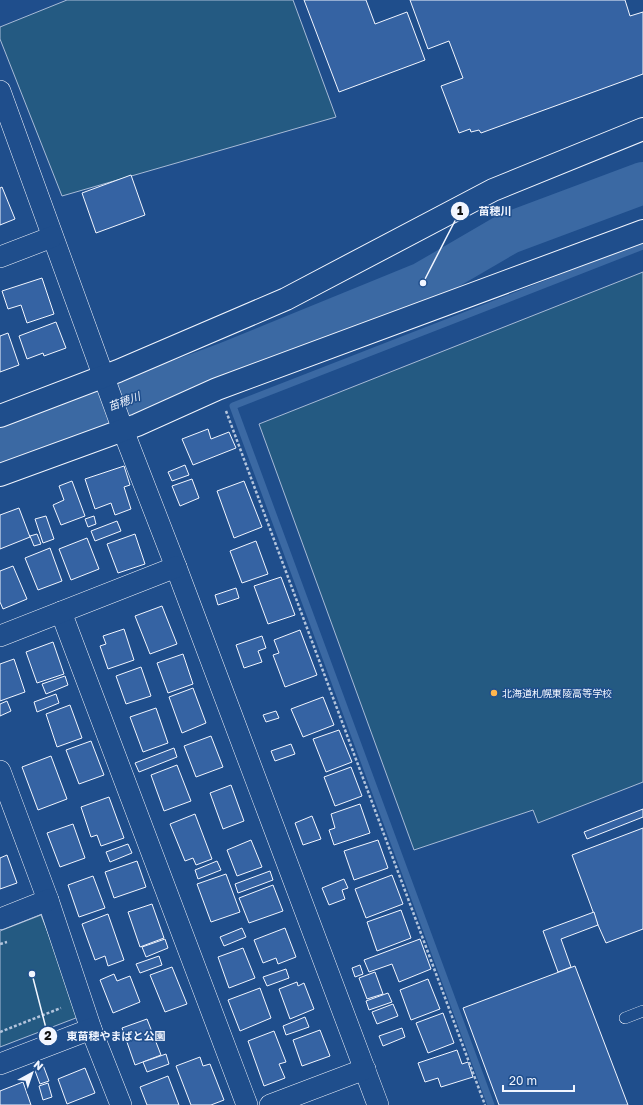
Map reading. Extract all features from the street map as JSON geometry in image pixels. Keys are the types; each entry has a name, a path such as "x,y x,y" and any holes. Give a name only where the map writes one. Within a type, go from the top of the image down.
{"street":[{"path":"0,91 120,422 378,1105"},
{"path":"0,416 105,380 118,371 286,299 493,190 643,128"},
{"path":"0,475 120,422 137,425 217,389 643,231"},
{"path":"0,257 52,237"},
{"path":"0,636 176,567"},
{"path":"62,612 247,1105"},
{"path":"0,772 48,900 91,1029 121,1105"},
{"path":"0,919 48,900"},
{"path":"0,1064 91,1029"},
{"path":"270,1105 365,1069"}],"lane":[{"path":"625,1018 643,1011"}],"path":[{"path":"226,411 485,1105"},
{"path":"0,944 14,939"},
{"path":"0,1032 63,1007"}],"shaded area":[{"path":"67,0 293,0 336,117 62,196 0,39 0,27"},
{"name":"北海道札幌東陵高等学校","path":"643,272 643,782 538,823 533,810 414,850 259,424"},
{"path":"41,915 81,1016 0,1047 0,931"}],"building":[{"path":"304,0 366,0 375,24 407,12 425,60 339,92"},
{"path":"410,0 625,0 630,16 643,12 643,74 481,133 479,130 471,132 470,129 459,133 441,86 463,78 449,41 428,49"},
{"path":"131,175 145,215 96,233 82,193"},
{"path":"2,187 15,219 0,225 0,188"},
{"path":"42,278 54,314 27,323 21,305 8,309 2,291"},
{"path":"56,322 66,348 44,356 43,353 27,359 19,336"},
{"path":"8,333 19,365 0,372 0,336"},
{"path":"208,429 211,439 229,432 236,448 193,465 182,439"},
{"path":"185,465 189,475 172,481 168,472"},
{"path":"124,466 130,485 124,487 131,509 115,515 111,503 95,509 85,479"},
{"path":"192,479 199,498 180,506 172,486"},
{"path":"72,481 85,516 61,525 53,505 64,500 59,486"},
{"path":"244,481 262,527 234,538 217,491"},
{"path":"19,508 30,537 0,549 0,515"},
{"path":"46,516 54,539 43,543 35,519"},
{"path":"94,516 96,524 88,527 85,519"},
{"path":"117,521 121,531 95,541 91,531"},
{"path":"37,534 41,544 34,546 30,536"},
{"path":"135,534 145,564 118,573 107,544"},
{"path":"87,538 99,569 71,580 59,549"},
{"path":"256,541 268,574 242,583 230,551"},
{"path":"50,548 62,581 38,590 25,558"},
{"path":"13,566 27,599 3,609 0,602 0,571"},
{"path":"281,577 295,615 268,624 254,586"},
{"path":"236,588 239,598 218,605 215,595"},
{"path":"162,606 177,644 150,654 135,616"},
{"path":"124,629 134,660 108,669 100,646 106,644 103,636"},
{"path":"300,630 317,675 285,687 273,655 279,653 274,640"},
{"path":"262,636 266,648 258,651 262,662 244,668 236,645"},
{"path":"53,642 64,674 37,683 26,652"},
{"path":"183,654 193,684 168,693 157,663"},
{"path":"14,659 25,692 0,701 0,664"},
{"path":"141,667 151,696 126,704 116,676"},
{"path":"65,676 68,685 46,694 42,684"},
{"path":"193,688 206,723 182,733 169,697"},
{"path":"56,694 59,703 37,712 34,702"},
{"path":"323,697 334,725 303,737 291,709"},
{"path":"7,701 11,711 0,716 0,704"},
{"path":"70,705 82,738 57,747 46,714"},
{"path":"156,708 168,743 143,752 130,717"},
{"path":"276,711 279,718 266,722 263,715"},
{"path":"339,730 352,762 326,772 313,739"},
{"path":"211,736 223,767 196,777 184,746"},
{"path":"91,741 104,775 79,784 66,750"},
{"path":"291,744 295,754 275,761 271,751"},
{"path":"174,748 177,757 139,772 135,763"},
{"path":"51,756 67,799 38,810 22,767"},
{"path":"177,765 191,801 164,811 151,775"},
{"path":"351,767 362,796 335,806 324,777"},
{"path":"231,785 244,821 223,829 210,793"},
{"path":"109,797 124,838 101,846 97,835 91,837 81,807"},
{"path":"360,804 370,833 334,845 329,830 335,828 331,814"},
{"path":"643,809 643,817 587,839 584,832"},
{"path":"195,814 212,859 196,865 193,858 185,861 170,824"},
{"path":"312,816 321,839 303,845 295,823"},
{"path":"73,824 85,858 60,867 47,833"},
{"path":"643,828 643,929 606,943 572,855"},
{"path":"251,840 262,867 237,876 227,850"},
{"path":"378,840 388,868 354,880 344,851"},
{"path":"128,844 132,853 110,862 106,852"},
{"path":"7,855 17,883 0,889 0,858"},
{"path":"137,861 146,887 114,898 105,872"},
{"path":"217,861 221,870 198,879 195,870"},
{"path":"270,871 273,880 238,893 235,884"},
{"path":"226,874 240,912 211,922 197,884"},
{"path":"392,875 403,904 366,918 355,889"},
{"path":"93,876 105,908 79,917 68,885"},
{"path":"344,879 348,888 342,890 345,899 329,905 322,888"},
{"path":"273,885 283,911 249,923 239,898"},
{"path":"152,904 164,938 140,947 128,912"},
{"path":"401,910 411,938 377,951 367,922"},
{"path":"594,912 598,925 561,939 571,967 558,972 543,931"},
{"path":"108,914 124,960 108,966 105,956 95,960 82,924"},
{"path":"242,928 246,937 224,946 220,937"},
{"path":"285,928 296,957 278,964 276,958 263,963 254,940"},
{"path":"165,939 168,948 146,957 142,947"},
{"path":"420,939 431,969 399,982 392,964 369,972 364,960"},
{"path":"243,948 255,978 229,988 218,957"},
{"path":"159,956 162,965 140,973 136,964"},
{"path":"360,965 363,974 355,977 352,968"},
{"path":"575,966 628,1105 499,1105 463,1008"},
{"path":"172,967 187,1004 165,1012 150,975"},
{"path":"286,969 289,978 267,986 263,977"},
{"path":"375,972 383,994 367,999 359,978"},
{"path":"114,974 117,981 130,976 140,1002 113,1013 100,980"},
{"path":"428,979 440,1009 411,1020 400,990"},
{"path":"297,982 298,986 304,983 314,1009 290,1019 279,989"},
{"path":"260,988 271,1018 240,1031 228,1000"},
{"path":"388,993 392,1002 369,1010 366,1001"},
{"path":"393,1004 398,1016 377,1024 372,1012"},
{"path":"443,1013 454,1043 428,1053 416,1023"},
{"path":"305,1017 309,1027 286,1035 283,1026"},
{"path":"147,1019 161,1055 135,1065 122,1028"},
{"path":"402,1028 405,1037 383,1046 379,1036"},
{"path":"320,1030 330,1056 302,1066 293,1040"},
{"path":"274,1031 286,1062 279,1064 285,1078 264,1086 248,1041"},
{"path":"457,1050 462,1064 468,1062 473,1077 441,1087 438,1078 425,1082 418,1063"},
{"path":"166,1054 169,1064 147,1072 143,1062"},
{"path":"200,1057 203,1066 210,1064 224,1100 211,1105 191,1105 176,1066"},
{"path":"43,1065 49,1081 40,1084 34,1068"},
{"path":"85,1068 95,1093 67,1104 58,1079"},
{"path":"168,1076 179,1105 147,1105 140,1087"},
{"path":"23,1082 31,1105 0,1105 0,1091"},
{"path":"48,1083 52,1097 43,1100 39,1086"}],"waterway":[{"name":"苗穂川","path":"0,447 227,363 423,283 509,233 643,183"},
{"path":"491,1105 233,406 643,246"}],"place":[{"name":"苗穂川","path":"423,283"},
{"name":"北海道札幌東陵高等学校","path":"494,693"},
{"name":"東苗穂やまばと公園","path":"32,974"}]}
